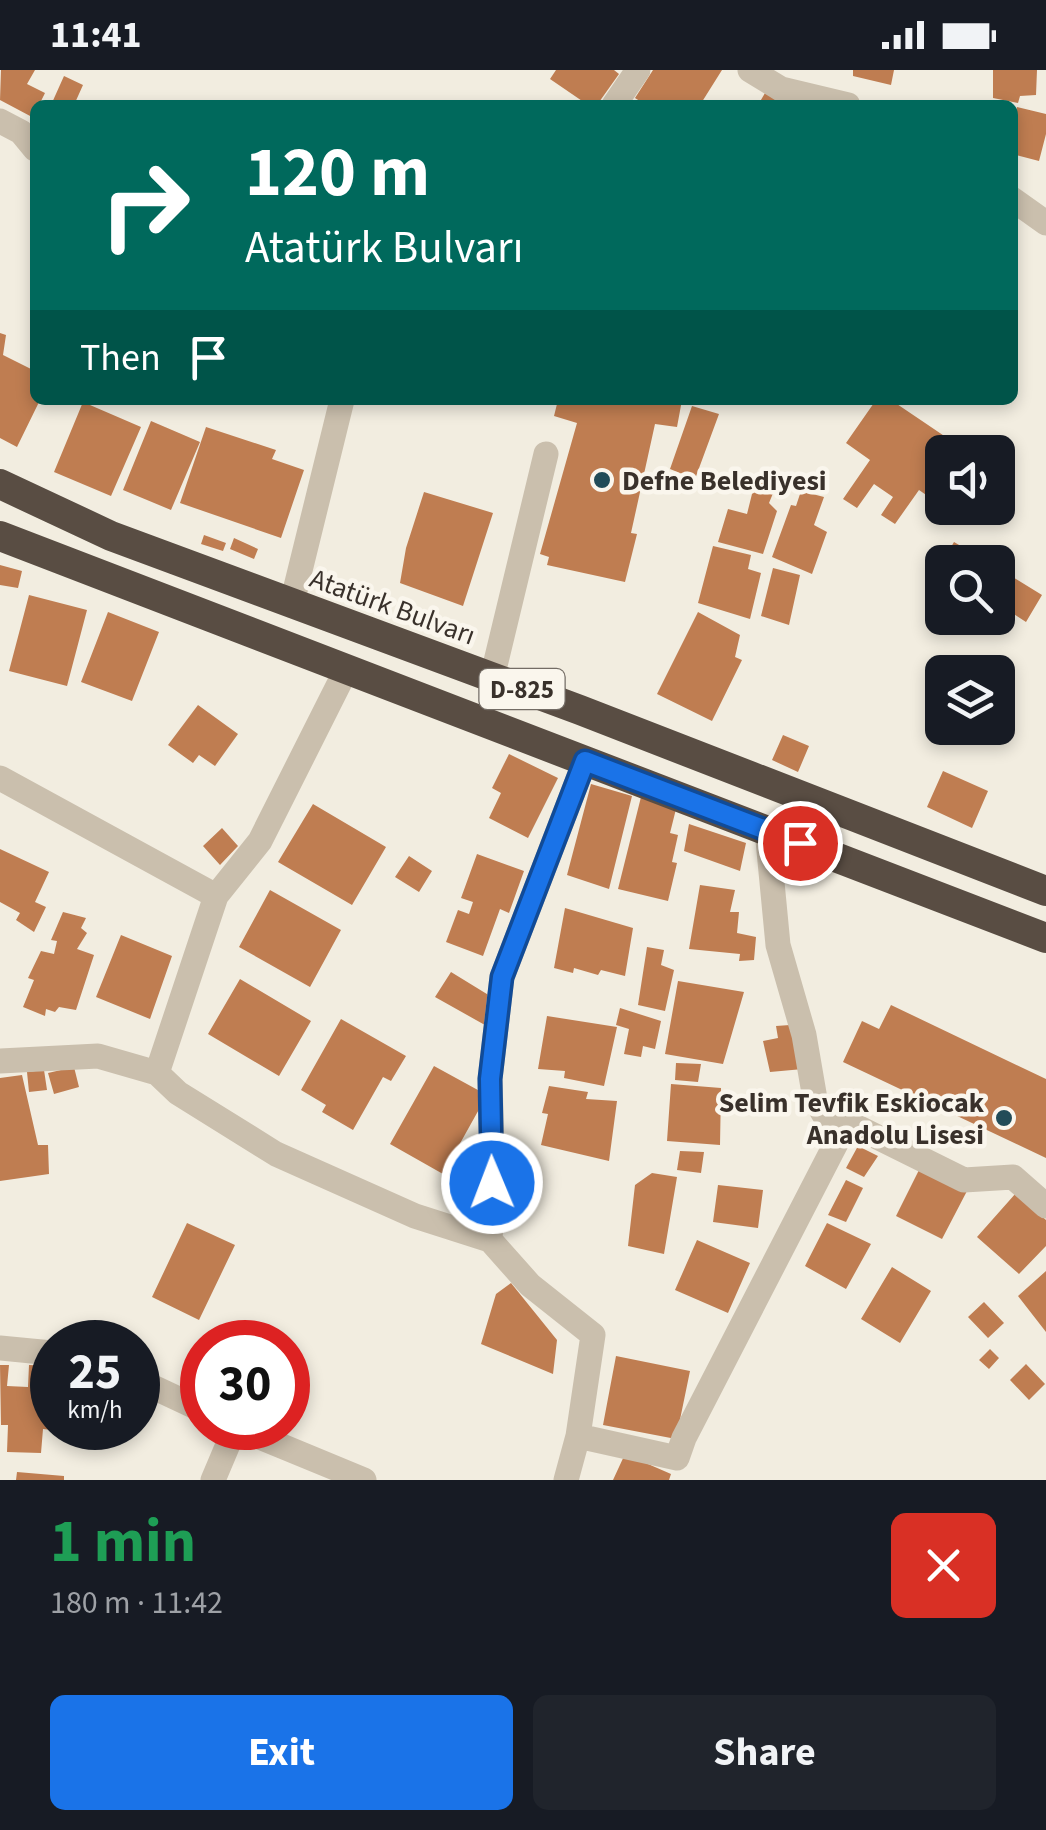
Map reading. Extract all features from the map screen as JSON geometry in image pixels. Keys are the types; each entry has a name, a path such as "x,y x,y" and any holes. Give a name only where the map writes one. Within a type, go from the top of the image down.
{"highway":[{"name":"Atatürk Bulvarı","path":"0,484 111,536 1046,891"},
{"name":"D-825","path":"0,536 1046,938"}],"street":[{"path":"617,100 638,70"},
{"path":"750,70 781,89 827,100"},
{"path":"0,120 21,132 30,143"},
{"path":"1018,202 1046,223"},
{"path":"292,603 341,405"},
{"path":"492,678 546,454"},
{"path":"157,1073 216,896 260,841 346,670"},
{"path":"490,1240 490,1079 502,977 585,761"},
{"path":"0,778 216,896"},
{"path":"767,830 778,945 804,1035 815,1099 826,1118 847,1122 964,1180 1013,1177 1046,1206"},
{"path":"0,1061 98,1056 157,1073 178,1094 276,1154 415,1216 490,1240 530,1286 593,1334 578,1436 566,1480"},
{"path":"578,1436 677,1458 847,1122"},
{"path":"0,1348 30,1351"},
{"path":"213,1480 226,1450"},
{"path":"290,1450 364,1480"}],"building":[{"path":"1,70 35,70 27,84 45,93 42,100 30,100 30,116 0,100"},
{"path":"556,70 614,70 619,74 601,100 581,100 550,79"},
{"path":"653,70 722,70 703,100 635,98"},
{"path":"853,70 894,70 891,85 853,76"},
{"path":"993,70 1037,70 1036,95 1020,96 1018,103 993,98"},
{"path":"64,76 83,85 76,100 53,100"},
{"path":"1018,107 1046,114 1039,161 1018,156"},
{"path":"0,333 6,335 3,355 30,368 30,405 38,405 17,447 0,438"},
{"path":"82,405 141,427 111,496 54,472"},
{"name":"Defne Belediyesi","path":"557,405 681,405 677,427 655,424 631,533 637,534 625,582 547,565 549,557 540,554 577,423 554,416"},
{"path":"873,405 898,405 943,435 925,435 925,494 919,490 895,524 881,515 893,497 874,484 857,508 843,499 870,460 846,443"},
{"path":"692,406 719,414 695,479 670,469"},
{"path":"151,421 200,442 171,510 123,490"},
{"path":"206,427 276,450 272,459 304,470 281,538 180,503"},
{"path":"755,482 776,486 769,503 777,511 763,554 718,542 728,509 747,514"},
{"path":"801,491 824,497 814,525 827,532 812,574 772,557 791,505 796,506"},
{"path":"424,492 493,513 463,606 400,583 406,548"},
{"path":"204,535 226,543 223,551 201,544"},
{"path":"234,538 258,549 254,559 230,549"},
{"path":"713,546 751,555 748,569 761,573 750,619 698,603"},
{"path":"0,565 22,571 18,588 0,585"},
{"path":"773,568 800,575 789,625 761,616"},
{"path":"1015,578 1042,595 1026,622 1015,615"},
{"path":"29,595 87,610 67,686 9,671"},
{"path":"108,612 159,632 132,701 81,682"},
{"path":"698,612 740,635 735,657 742,660 712,721 657,694"},
{"path":"198,705 238,734 215,766 199,755 193,763 168,745"},
{"path":"783,735 809,746 798,772 772,760"},
{"path":"509,754 558,778 528,838 489,818 501,793 492,788"},
{"path":"943,771 988,791 972,828 927,807"},
{"path":"591,784 632,796 609,889 567,875"},
{"path":"642,793 678,801 670,833 678,835 672,862 677,863 668,901 618,889"},
{"path":"313,804 386,847 352,905 278,862"},
{"path":"689,824 746,843 740,871 684,851"},
{"path":"222,828 238,846 220,865 203,846"},
{"path":"0,849 49,872 35,902 46,907 34,932 16,920 20,913 0,902"},
{"path":"477,854 524,871 509,913 500,909 483,956 446,942 458,910 469,914 473,902 461,898"},
{"path":"409,856 432,871 419,892 395,877"},
{"path":"700,885 735,890 730,912 739,912 737,933 756,937 754,960 739,961 740,954 689,949"},
{"path":"270,890 341,930 310,987 239,947"},
{"path":"565,908 633,928 625,976 601,970 598,975 574,968 573,973 554,968"},
{"path":"63,912 86,918 81,928 87,933 77,949 94,955 76,1010 46,1009 45,1016 23,1007 34,980 28,978 41,951 54,954 57,941 51,940"},
{"path":"121,935 172,956 150,1019 96,997"},
{"path":"647,947 664,950 661,965 674,970 665,1011 638,1005"},
{"path":"451,972 495,999 492,1029 435,997"},
{"path":"240,979 311,1021 279,1076 208,1034"},
{"path":"678,981 744,992 723,1064 665,1054"},
{"name":"Selim Tevfik Eskiocak Anadolu Lisesi","path":"891,1005 1046,1079 1046,1158 843,1062 862,1021 879,1029"},
{"path":"620,1008 661,1021 655,1049 643,1046 641,1057 624,1054 629,1029 616,1025"},
{"path":"547,1016 617,1027 604,1086 564,1078 565,1071 538,1069"},
{"path":"341,1019 406,1056 391,1081 383,1077 353,1130 322,1112 326,1105 301,1090"},
{"path":"790,1025 803,1069 770,1072 763,1041 778,1038 776,1026"},
{"path":"676,1063 701,1064 698,1082 675,1080"},
{"path":"434,1066 487,1095 443,1174 390,1144"},
{"path":"74,1067 79,1087 54,1094 48,1073"},
{"path":"44,1070 47,1090 29,1092 27,1072"},
{"path":"22,1075 38,1145 48,1145 49,1174 0,1181 0,1078"},
{"path":"671,1084 721,1088 720,1145 667,1141"},
{"path":"549,1086 588,1092 586,1099 617,1101 609,1161 541,1145 548,1114 542,1113"},
{"path":"858,1146 878,1156 864,1177 846,1168"},
{"path":"680,1151 704,1152 701,1173 677,1170"},
{"path":"920,1168 967,1191 942,1239 896,1216"},
{"path":"652,1173 677,1177 664,1254 628,1246 635,1185"},
{"path":"846,1180 863,1188 846,1222 828,1215"},
{"path":"718,1185 763,1190 758,1228 713,1222"},
{"path":"1016,1193 1046,1220 1046,1246 1019,1274 977,1237"},
{"path":"187,1223 235,1245 199,1320 152,1297"},
{"path":"827,1223 871,1244 846,1289 805,1266"},
{"path":"697,1240 750,1263 728,1313 675,1290"},
{"path":"892,1267 931,1291 900,1343 861,1319"},
{"path":"1046,1271 1046,1332 1018,1296"},
{"path":"511,1283 557,1340 553,1374 481,1344 496,1294"},
{"path":"984,1302 1004,1323 988,1338 968,1317"},
{"path":"990,1349 999,1358 989,1369 979,1360"},
{"path":"616,1356 690,1371 676,1439 603,1425"},
{"path":"1026,1364 1045,1384 1029,1400 1010,1380"},
{"path":"0,1365 9,1365 7,1386 28,1387 30,1365 30,1450 41,1453 7,1452 8,1425 1,1425"},
{"path":"625,1454 671,1474 669,1480 613,1480"},
{"path":"17,1472 64,1476 64,1480 16,1480"}],"place":[{"name":"Defne Belediyesi","path":"602,480"},
{"name":"Selim Tevfik Eskiocak Anadolu Lisesi","path":"1004,1118"}],"route":[{"path":"492,1183 490,1079 502,977 585,761 800,843"}]}
